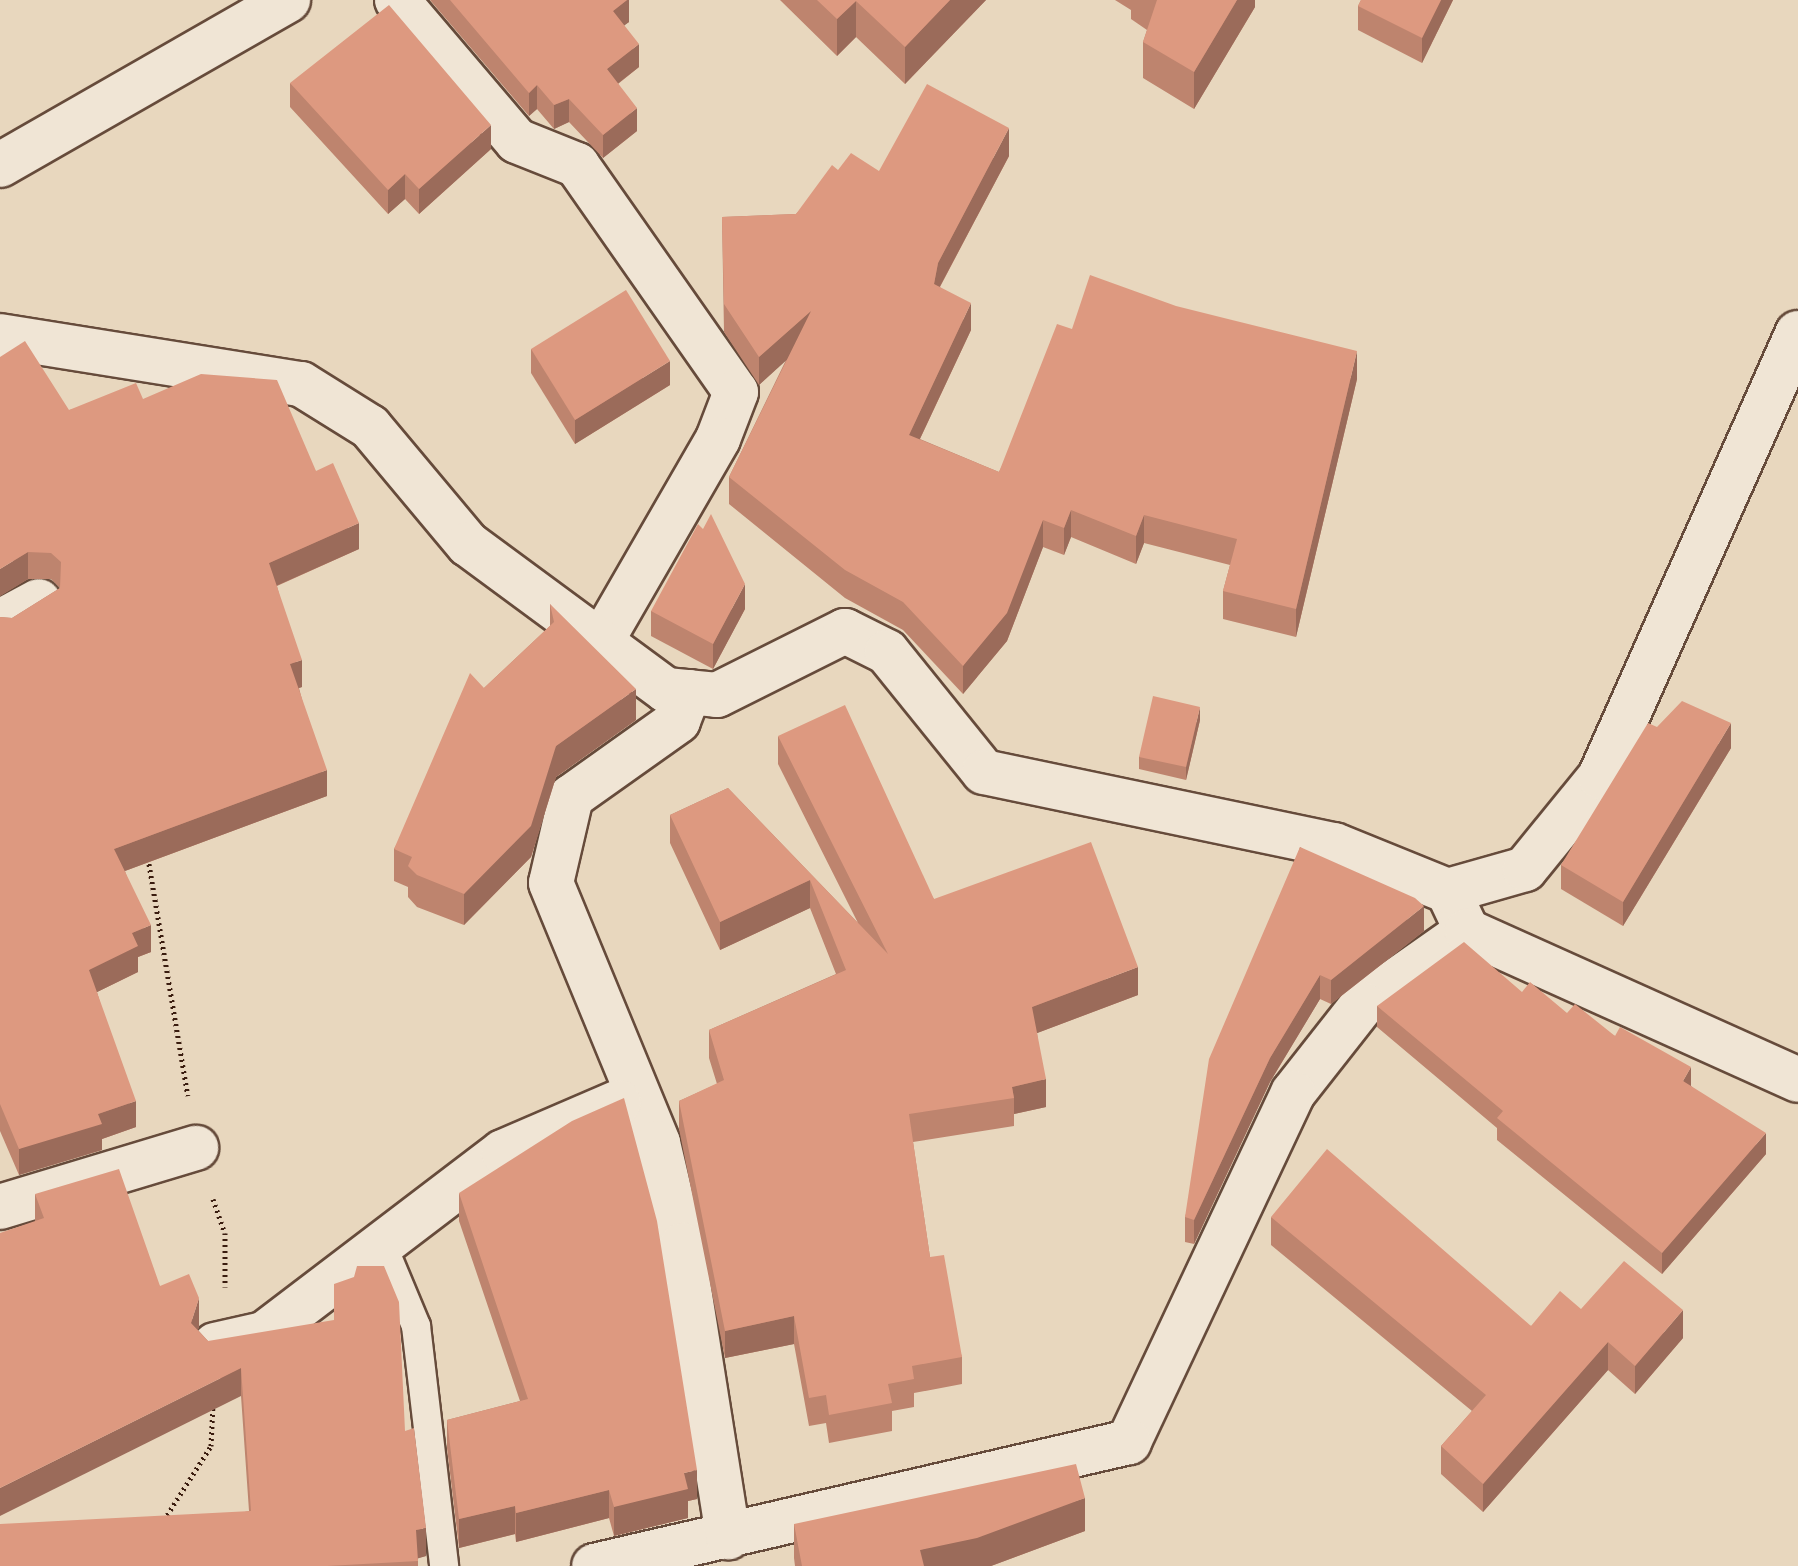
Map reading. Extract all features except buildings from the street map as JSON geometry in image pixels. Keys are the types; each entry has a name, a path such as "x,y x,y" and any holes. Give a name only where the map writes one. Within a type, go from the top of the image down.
{"street":[{"path":"0,165 288,0"},
{"path":"397,0 517,141 577,165 736,392 718,439 601,642"},
{"path":"0,336 301,384 370,427 468,544 666,690 717,695 845,631 887,652 984,772 1334,845 1448,891 1525,869 1600,777 1798,333"},
{"path":"0,622 39,601"},
{"path":"689,692 678,721 571,797 551,883 637,1094 682,1245 728,1537"},
{"path":"1448,891 1467,931 1798,1080"},
{"path":"594,1566 1129,1442 1293,1093 1363,1004 1467,931"},
{"path":"215,1345 264,1334 383,1247 503,1152 637,1094"},
{"path":"0,1207 196,1148"}],"lane":[{"path":"383,1247 416,1326 444,1566"}],"path":[{"path":"144,842 196,1148 225,1233 215,1345 211,1446 155,1533"}]}
